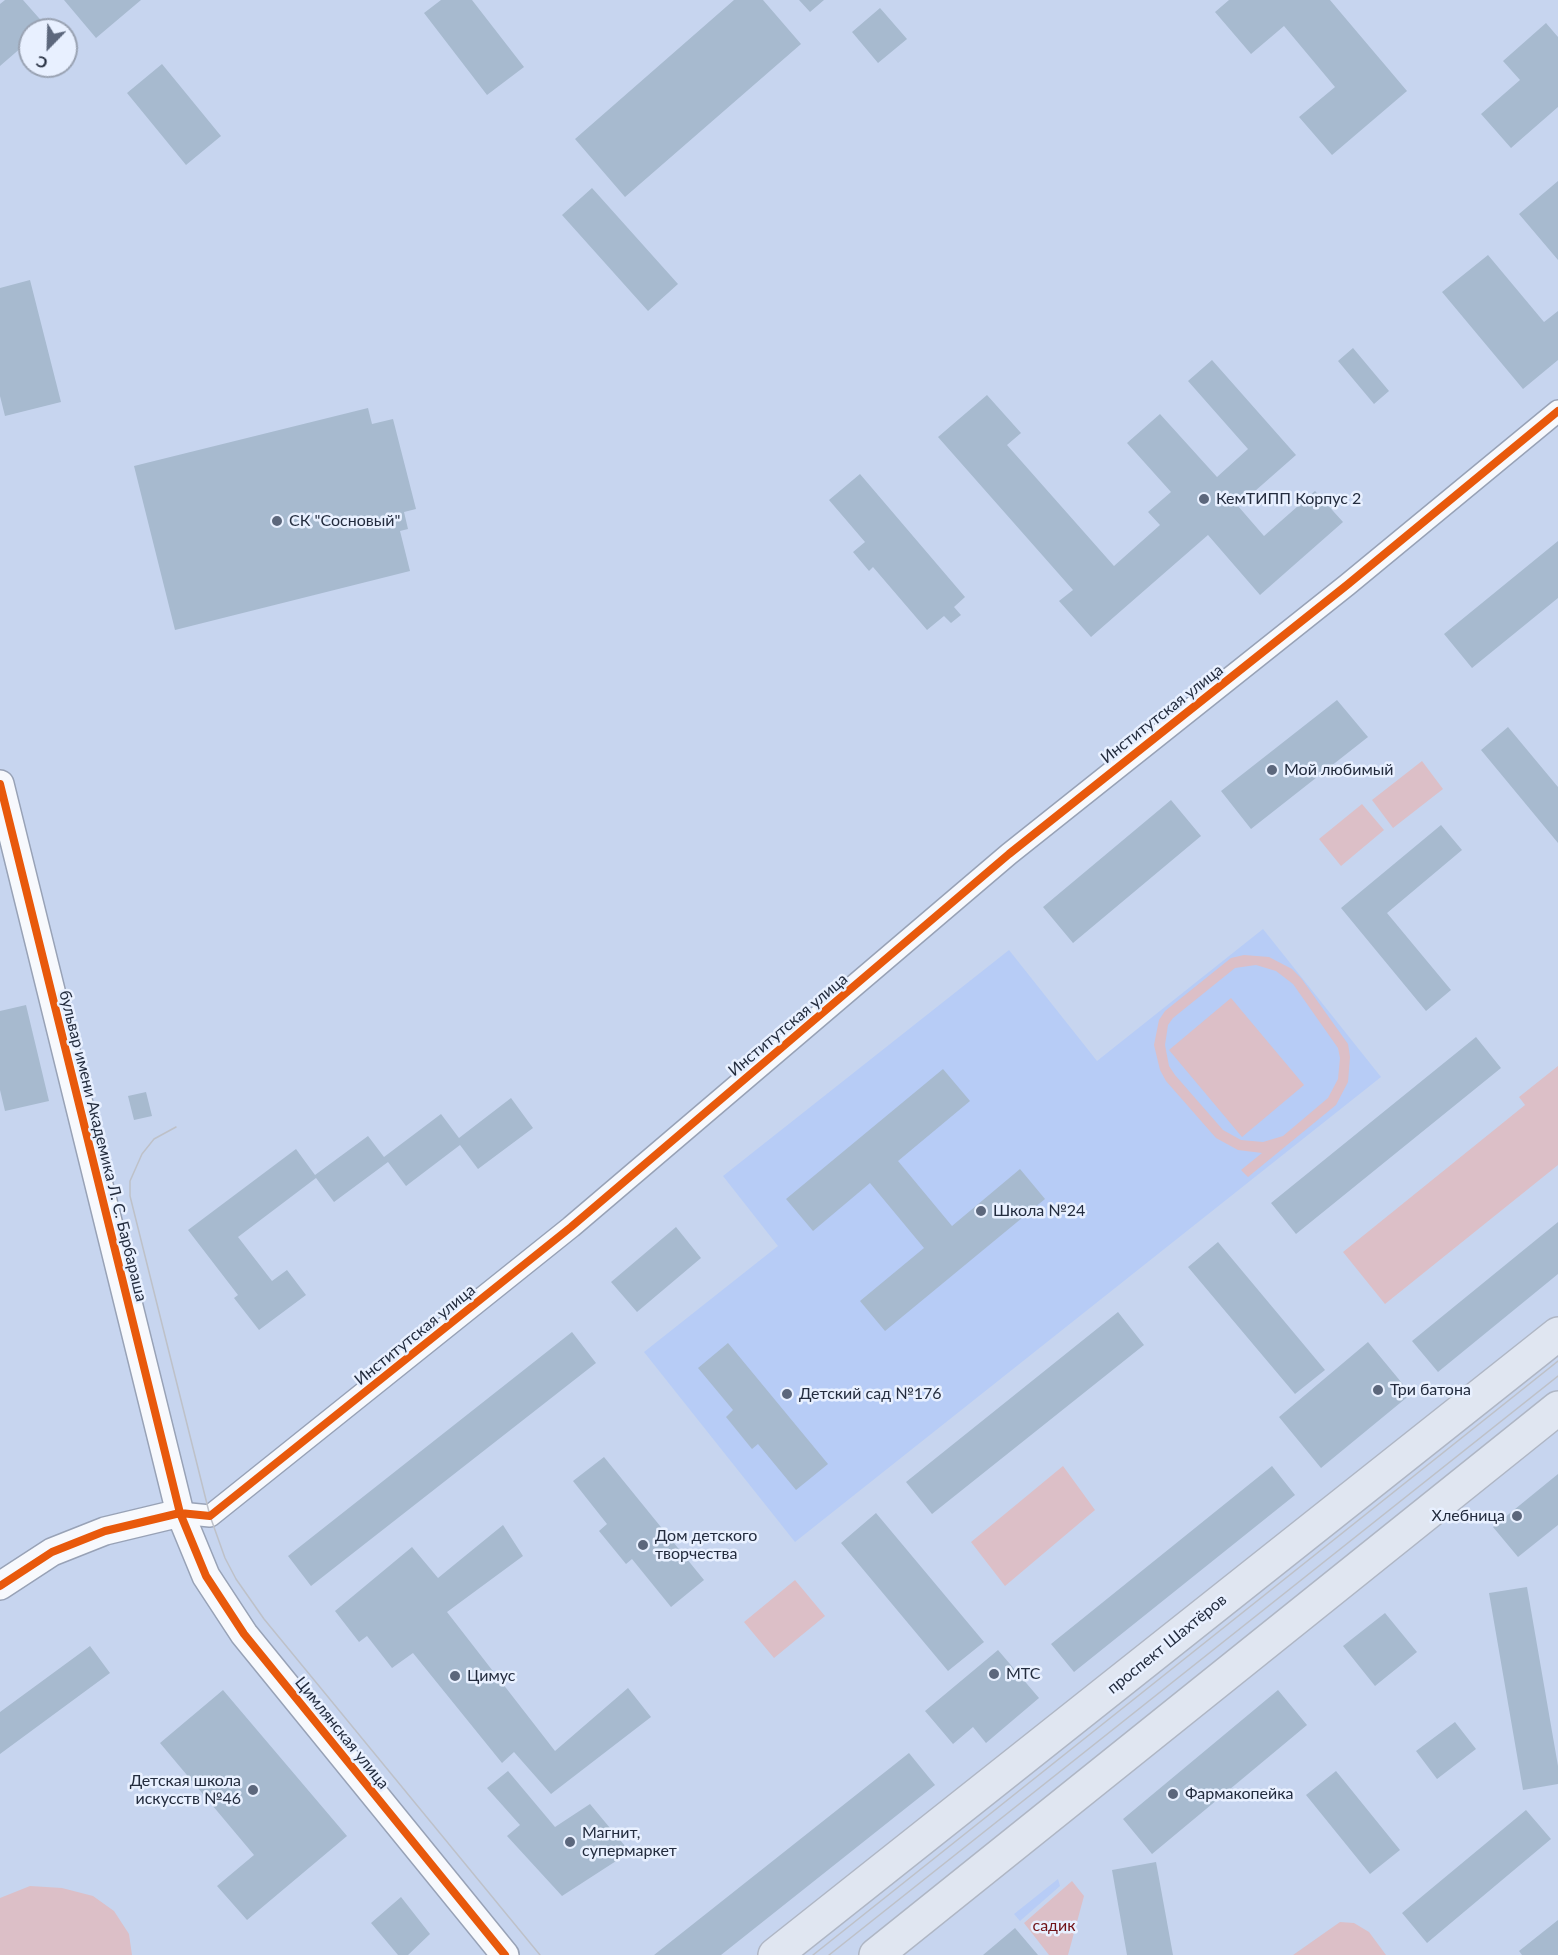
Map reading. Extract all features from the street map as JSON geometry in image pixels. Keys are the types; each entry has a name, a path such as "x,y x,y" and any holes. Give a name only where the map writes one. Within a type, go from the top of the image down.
{"main road":[{"name":"проспект Шахтёров","path":"775,1955 1558,1334"},
{"path":"876,1955 1558,1408"}],"street":[{"name":"Институтская улица","path":"0,1586 52,1552 95,1535 180,1514 210,1516 571,1227 1009,854 1347,585 1558,411"},
{"name":"бульвар имени Академика Л. С. Барбараша","path":"0,784 180,1514"},
{"name":"Цимлянская улица","path":"180,1514 206,1576 244,1635 505,1955"}],"shaded area":[{"name":"Школа №24","path":"1263,929 1381,1077 795,1542 644,1352 778,1246 723,1176 1009,950 1097,1061"},
{"path":"1058,1879 1060,1886 1020,1921 1014,1914"}],"green space":[{"path":"1422,761 1443,789 1393,828 1372,800"},
{"path":"1362,804 1384,830 1341,866 1319,839"},
{"path":"1244,955 1269,957 1292,969 1301,978 1348,1044 1350,1057 1348,1082 1336,1105 1248,1177 1241,1170 1262,1153 1238,1150 1216,1138 1166,1081 1160,1070 1154,1045 1159,1020 1165,1011 1231,958","holes":["1256,965 1276,971 1293,984 1338,1048 1340,1058 1338,1079 1328,1098 1283,1136 1263,1142 1241,1140 1223,1130 1169,1066 1165,1045 1168,1025 1173,1018 1235,968"]},
{"path":"1231,998 1304,1085 1242,1137 1169,1050"},
{"path":"1558,1066 1558,1165 1385,1304 1343,1252 1525,1105 1519,1097"},
{"path":"1063,1466 1095,1510 1005,1586 971,1542"},
{"path":"795,1580 825,1616 774,1658 744,1622"},
{"name":"садик","path":"1072,1881 1084,1896 1068,1955 1049,1955 1024,1923"},
{"path":"30,1886 62,1888 93,1896 114,1911 129,1934 132,1955 0,1955 0,1898"},
{"path":"1340,1922 1354,1923 1369,1932 1386,1955 1293,1955"}],"building":[{"path":"5,0 23,0 39,18 18,18 18,50 0,66 0,4"},
{"path":"64,0 141,0 96,38"},
{"path":"441,0 472,0 524,67 487,95 424,13"},
{"path":"734,0 763,0 801,44 625,197 575,139"},
{"path":"799,0 824,0 810,12"},
{"path":"1229,0 1330,0 1407,91 1332,155 1299,117 1335,87 1284,26 1251,54 1215,12"},
{"path":"880,8 907,39 878,63 852,32"},
{"path":"1546,23 1558,37 1558,107 1511,148 1481,114 1520,80 1503,61"},
{"path":"162,64 221,136 186,165 127,93"},
{"path":"1558,181 1558,260 1519,214"},
{"path":"592,188 678,284 648,311 562,215"},
{"path":"1488,255 1544,322 1558,311 1558,360 1523,389 1442,292"},
{"path":"30,280 61,402 5,416 0,396 0,288"},
{"path":"1353,348 1389,391 1374,404 1338,361"},
{"name":"КемТИПП Корпус 2","path":"1212,360 1296,455 1238,506 1264,536 1315,491 1343,522 1260,595 1208,535 1091,637 1059,601 1073,590 938,437 987,395 1021,433 1007,445 1114,566 1160,525 1148,512 1171,492 1127,443 1160,414 1217,477 1248,449 1188,381"},
{"name":"СК \"Сосновый\"","path":"368,408 372,424 393,419 416,509 404,512 408,529 400,531 410,571 175,630 134,466"},
{"path":"860,474 965,597 954,607 961,615 951,623 944,616 927,630 873,567 869,571 853,552 865,542 829,500"},
{"path":"1558,541 1558,598 1472,668 1444,634"},
{"path":"1337,700 1368,737 1251,829 1221,791"},
{"path":"1508,727 1558,787 1558,843 1481,750"},
{"path":"1171,800 1201,836 1073,943 1043,907"},
{"path":"1441,825 1462,850 1387,913 1451,990 1426,1011 1341,908"},
{"path":"26,1005 49,1101 5,1111 0,1090 0,1011"},
{"path":"1476,1037 1501,1068 1296,1234 1271,1203"},
{"path":"943,1069 970,1101 898,1161 952,1226 1020,1169 1045,1199 885,1331 860,1301 924,1248 870,1183 813,1231 786,1199"},
{"path":"146,1092 152,1116 134,1120 128,1096"},
{"path":"511,1098 533,1128 478,1169 460,1145 406,1186 388,1162 334,1202 316,1178 238,1237 272,1281 287,1270 306,1295 259,1330 234,1298 238,1295 188,1230 296,1149 315,1175 368,1136 384,1157 441,1114 459,1138"},
{"path":"1558,1222 1558,1274 1438,1372 1412,1341"},
{"path":"676,1227 701,1258 637,1312 611,1282"},
{"path":"1218,1242 1325,1370 1295,1394 1188,1267"},
{"path":"1118,1312 1144,1345 932,1514 906,1482"},
{"path":"572,1332 596,1363 311,1586 288,1556"},
{"path":"1368,1342 1411,1394 1321,1468 1279,1417"},
{"path":"728,1343 828,1464 796,1490 758,1444 752,1449 726,1417 733,1410 698,1368"},
{"name":"Дом детского творчества","path":"604,1457 704,1580 671,1607 632,1559 626,1564 599,1531 607,1524 573,1481"},
{"path":"1272,1466 1295,1495 1074,1672 1051,1644"},
{"path":"1558,1474 1558,1525 1518,1557 1493,1527"},
{"path":"876,1513 984,1642 948,1671 841,1543"},
{"path":"503,1525 523,1556 447,1612 555,1751 628,1688 651,1717 551,1794 514,1752 502,1763 413,1653 392,1668 367,1636 359,1642 335,1611 412,1547 438,1578"},
{"path":"1527,1587 1558,1766 1558,1784 1523,1790 1489,1593"},
{"path":"1385,1613 1417,1652 1375,1686 1343,1646"},
{"path":"90,1646 110,1673 0,1754 0,1712"},
{"name":"МТС","path":"998,1650 1039,1698 986,1743 973,1727 953,1744 925,1711"},
{"name":"Детская школа искусств №46","path":"223,1690 347,1836 247,1920 217,1886 254,1855 160,1743"},
{"path":"1278,1690 1307,1725 1152,1854 1123,1819"},
{"path":"1455,1722 1476,1749 1437,1779 1416,1751"},
{"path":"909,1753 935,1785 721,1955 654,1955"},
{"path":"508,1771 555,1827 590,1804 630,1852 562,1896 507,1836 520,1825 487,1788"},
{"path":"1336,1771 1400,1850 1370,1874 1306,1795"},
{"path":"1526,1810 1551,1839 1427,1943 1402,1913"},
{"path":"1156,1862 1173,1955 1127,1955 1112,1870"},
{"path":"401,1897 430,1934 408,1955 398,1955 371,1923"},
{"path":"1558,1920 1558,1955 1522,1955 1519,1951"},
{"path":"1015,1928 1038,1955 983,1955"}],"tram line":[{"path":"176,1127 154,1139 142,1154 130,1181 130,1196 210,1516 225,1558 236,1579 264,1619 540,1955"},
{"path":"813,1955 1558,1361"},
{"path":"829,1955 1558,1376"}],"cycle path":[{"path":"0,1586 52,1552 105,1531 180,1513 210,1516 571,1227 1009,854 1347,585 1558,411"},
{"path":"0,784 180,1513 206,1576 244,1634 505,1955"}],"place":[{"name":"КемТИПП Корпус 2","path":"1204,499"},
{"name":"СК \"Сосновый\"","path":"277,521"},
{"name":"Мой любимый","path":"1272,770"},
{"name":"Школа №24","path":"981,1211"},
{"name":"Три батона","path":"1378,1390"},
{"name":"Детский сад №176","path":"787,1394"},
{"name":"Хлебница","path":"1517,1516"},
{"name":"Дом детского творчества","path":"643,1545"},
{"name":"МТС","path":"994,1674"},
{"name":"Цимус","path":"455,1676"},
{"name":"Детская школа искусств №46","path":"253,1790"},
{"name":"Фармакопейка","path":"1173,1794"},
{"name":"Магнит, супермаркет","path":"570,1842"}]}
